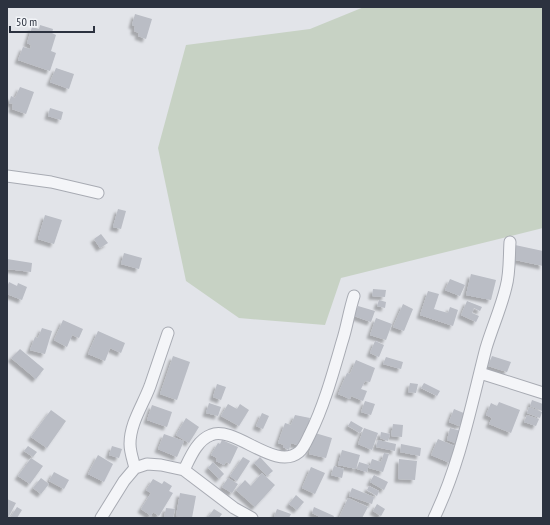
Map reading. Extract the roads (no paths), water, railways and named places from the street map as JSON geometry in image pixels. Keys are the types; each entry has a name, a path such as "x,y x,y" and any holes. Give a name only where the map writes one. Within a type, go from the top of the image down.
{"street":[{"path":"7,176 51,182 98,193"},
{"path":"434,518 447,490 457,460 487,347 507,285 510,242"},
{"path":"184,470 192,454 202,441 211,434 222,434 275,456 284,458 299,452 304,446 314,425 325,396 342,342 354,296"},
{"path":"135,468 131,455 130,444 132,431 168,333"},
{"path":"480,373 543,393"},
{"path":"101,518 124,481 135,468 147,464 161,465 184,470 234,508 252,518"}]}
